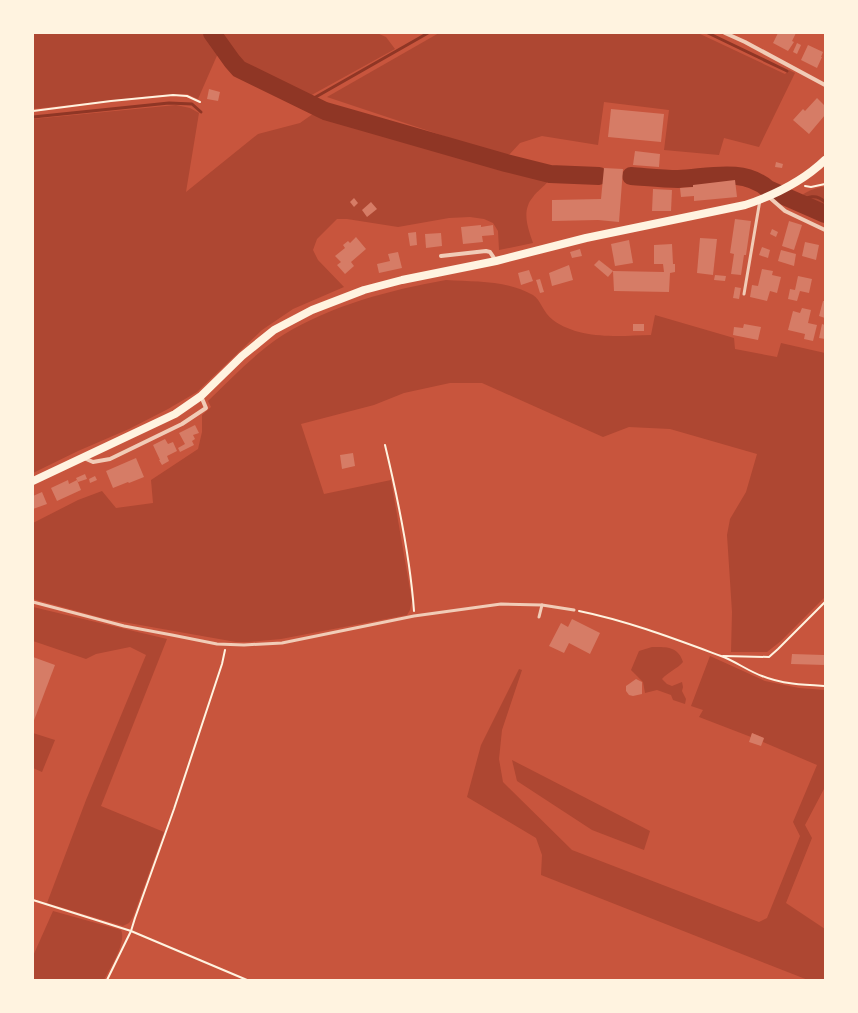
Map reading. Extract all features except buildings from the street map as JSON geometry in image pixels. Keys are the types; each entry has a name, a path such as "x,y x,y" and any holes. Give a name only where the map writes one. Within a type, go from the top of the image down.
{"main road":[{"path":"33,480 175,414 201,396 242,356 268,335 312,310 364,290 402,280 496,261 586,238 730,209 760,200 788,188 807,176 825,160"}],"street":[{"path":"724,33 745,42 825,85"},
{"path":"771,196 785,211 825,230"},
{"path":"441,256 486,251 490,252 496,261"},
{"path":"83,458 93,462 110,459 182,424 206,408 201,396"}],"lane":[{"path":"744,294 760,200"},
{"path":"33,602 124,626 194,640 244,645 282,643 414,616 501,604 542,605 574,610"},
{"path":"539,617 542,605"}],"path":[{"path":"33,111 173,95 187,96 200,102"},
{"path":"385,445 393,477 404,537 413,592 414,616"},
{"path":"720,656 769,657 825,602"},
{"path":"574,610 600,615 654,631 720,656 763,677 786,683 825,686"},
{"path":"107,980 131,931 222,664 226,644"},
{"path":"33,900 131,931 247,980"}],"shaded area":[{"path":"33,33 208,33 219,51 198,99 187,94 160,95 33,109"},
{"path":"219,33 377,33 386,37 395,49 308,97 246,70 236,59"},
{"path":"439,33 698,33 785,74 789,70 795,73 759,147 724,138 719,155 664,150 669,110 604,102 598,145 542,136 520,143 507,157 327,97"},
{"path":"176,105 190,108 199,113 186,192 258,134 300,123 317,111 365,129 444,154 548,181 529,202 527,208 527,220 533,243 499,250 498,231 493,223 484,219 470,217 449,218 398,227 347,219 337,219 317,239 313,250 318,260 344,287 293,309 262,330 197,392 129,429 78,451 33,473 33,119"},
{"path":"825,187 825,213 796,201 808,192"},
{"path":"446,280 502,284 523,290 536,297 547,314 553,320 575,331 587,334 613,336 651,335 655,315 734,338 735,349 777,357 781,343 825,353 825,597 781,641 767,652 731,652 732,612 727,535 730,519 746,492 757,454 670,429 629,427 603,437 482,383 450,383 404,393 374,405 301,424 324,494 391,480 412,601 407,615 281,639 236,642 106,619 33,599 33,523 78,500 102,491 116,508 153,503 151,480 198,449 202,432 202,415 211,407 208,401 244,366 273,342 302,324 341,307 383,294"},
{"path":"33,607 167,639 101,806 164,832 133,917 129,923 123,926 47,903 86,800 146,655 130,647 96,654 86,659 33,641"},
{"path":"652,647 671,648 681,657 683,662 662,679 667,684 672,686 682,682 682,691 686,699 685,704 673,700 671,695 657,690 645,693 643,682 631,670 639,651"},
{"path":"710,656 765,681 799,688 825,690 825,787 805,825 812,838 786,903 825,929 825,980 808,980 541,875 542,855 536,838 467,797 481,745 519,669 522,670 502,730 499,759 503,782 572,850 759,922 767,918 800,836 793,822 817,765 763,742 764,738 752,733 751,737 699,717 703,710 691,706"},
{"path":"33,733 55,740 42,772 33,768"},
{"path":"512,760 650,831 644,850 592,830 517,781"},
{"path":"53,911 121,930 122,941 120,948 104,980 33,980 33,956"}],"waterway":[{"path":"212,33 239,69 325,111 506,163 550,174 599,176"},
{"path":"307,102 428,33"},
{"path":"708,33 787,71"},
{"path":"33,117 169,103 192,104 201,112"},
{"path":"631,176 678,179 724,175 747,178 825,214"},
{"path":"798,202 809,197 822,199 825,202"}]}
